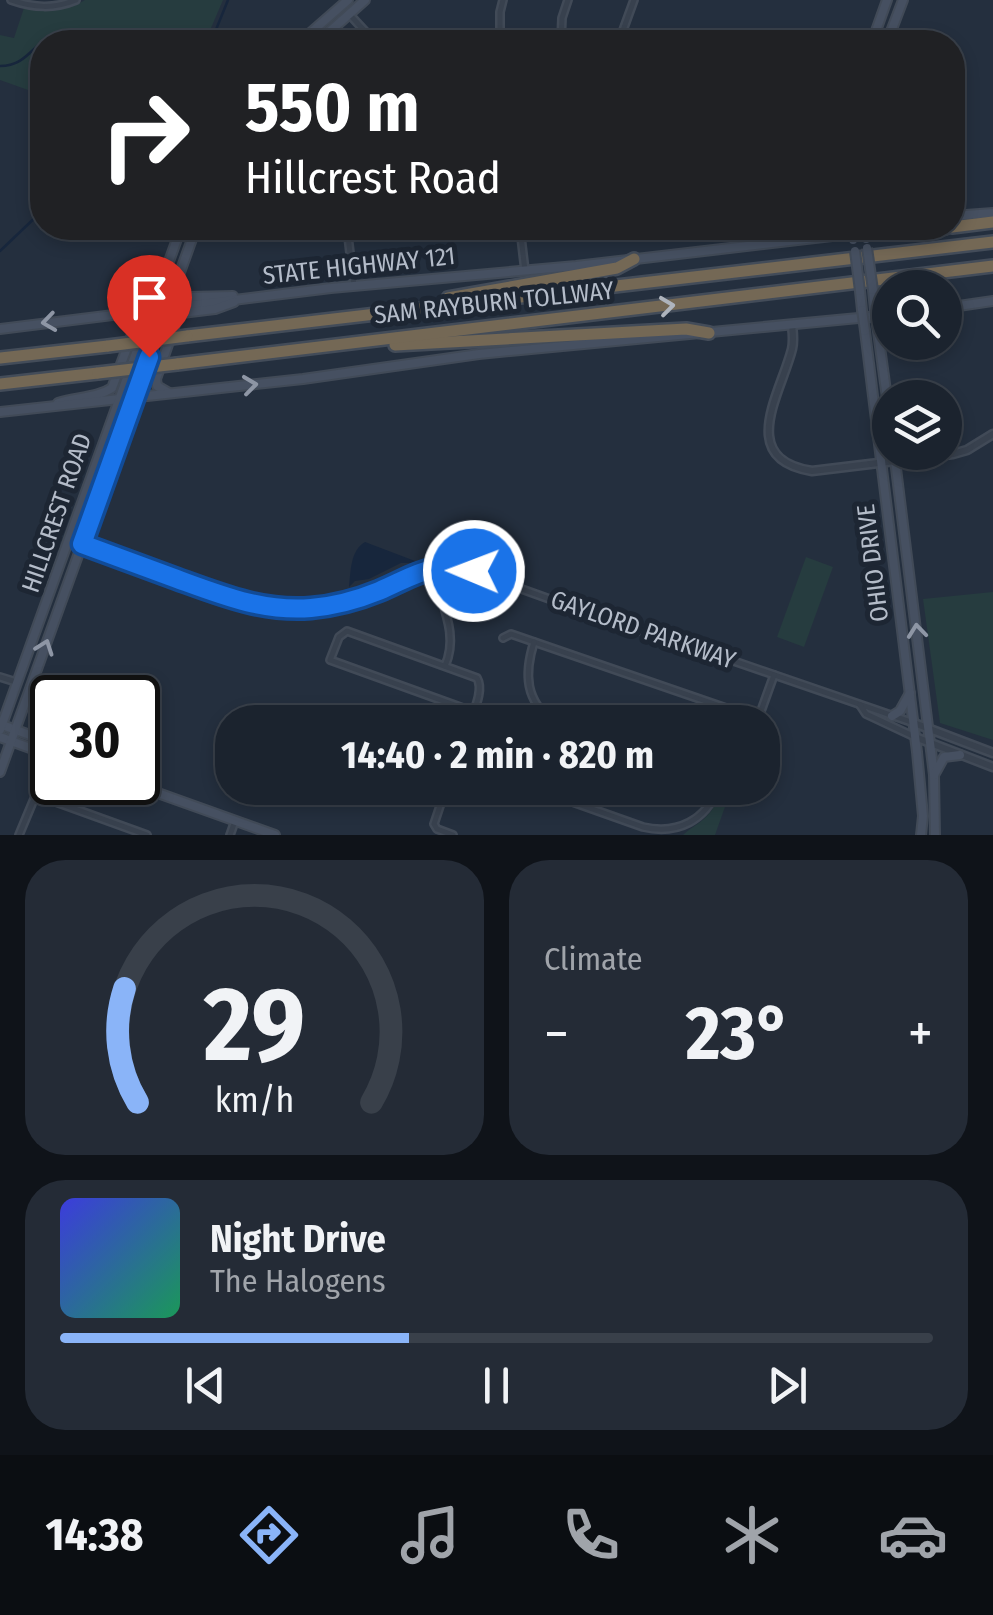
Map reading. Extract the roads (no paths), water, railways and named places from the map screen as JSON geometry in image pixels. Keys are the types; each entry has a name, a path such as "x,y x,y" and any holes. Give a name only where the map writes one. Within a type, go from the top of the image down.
{"highway":[{"path":"965,221 993,217"},
{"name":"SAM RAYBURN TOLLWAY","path":"0,358 993,242"},
{"path":"379,314 420,303 617,268 634,259"},
{"name":"SAM RAYBURN TOLLWAY","path":"0,384 993,266"},
{"path":"361,341 382,345 686,329 709,333"}],"main road":[{"path":"314,30 348,0"},
{"path":"331,30 365,0"},
{"path":"876,30 887,0"},
{"path":"891,30 902,0"},
{"name":"HILLCREST ROAD","path":"1,731 177,240"},
{"name":"HILLCREST ROAD","path":"0,772 192,240"},
{"name":"STATE HIGHWAY 121","path":"0,329 119,312 790,240"},
{"name":"OHIO DRIVE","path":"853,240 872,390"},
{"path":"866,240 885,380"},
{"path":"181,272 179,287 189,297 248,298"},
{"path":"171,394 157,386 156,379 178,316 214,310 248,298"},
{"path":"962,306 993,302"},
{"path":"45,409 112,388 132,332 129,318 119,312"},
{"path":"45,409 479,354 872,317"},
{"path":"0,412 92,407 104,411 110,424"},
{"name":"OHIO DRIVE","path":"882,470 914,723 922,835"},
{"name":"OHIO DRIVE","path":"897,470 934,776 935,835"},
{"path":"69,540 82,544"},
{"path":"892,716 900,711 910,694"},
{"path":"1,731 15,730 30,735"},
{"path":"1,731 11,741 30,748"},
{"path":"934,776 944,757 960,754"},
{"path":"160,794 275,835"}],"street":[{"path":"11,0 52,8 76,0"},
{"path":"500,30 503,0"},
{"path":"561,30 568,0"},
{"path":"623,30 634,0"},
{"path":"349,14 364,30"},
{"path":"348,240 354,286"},
{"path":"521,240 525,271"},
{"path":"792,325 794,340 768,424 775,452 784,462 812,471 872,463"},
{"path":"962,450 993,434"},
{"name":"GAYLORD PARKWAY","path":"82,544 228,597 285,608 316,608 352,601 433,568 474,571 993,753"},
{"path":"433,568 451,632 445,666"},
{"path":"455,705 330,660 339,637 347,631 477,678 480,682 475,705"},
{"path":"503,638 511,634 713,705"},
{"path":"534,642 527,672 529,690 537,705"},
{"path":"763,705 774,674"},
{"path":"0,676 17,683"},
{"name":"GAYLORD PARKWAY","path":"860,705 866,714 915,737 993,767"},
{"path":"19,835 36,798 48,798 147,835"},
{"path":"440,805 435,826 453,835"},
{"path":"581,805 648,829 678,832 710,805"},
{"path":"230,835 235,820"}],"water":[{"path":"365,542 415,561 355,581 349,587 354,556"}],"waterway":[{"path":"216,30 228,0"},
{"path":"0,66 20,60 30,52"},
{"path":"0,251 30,222"}]}
